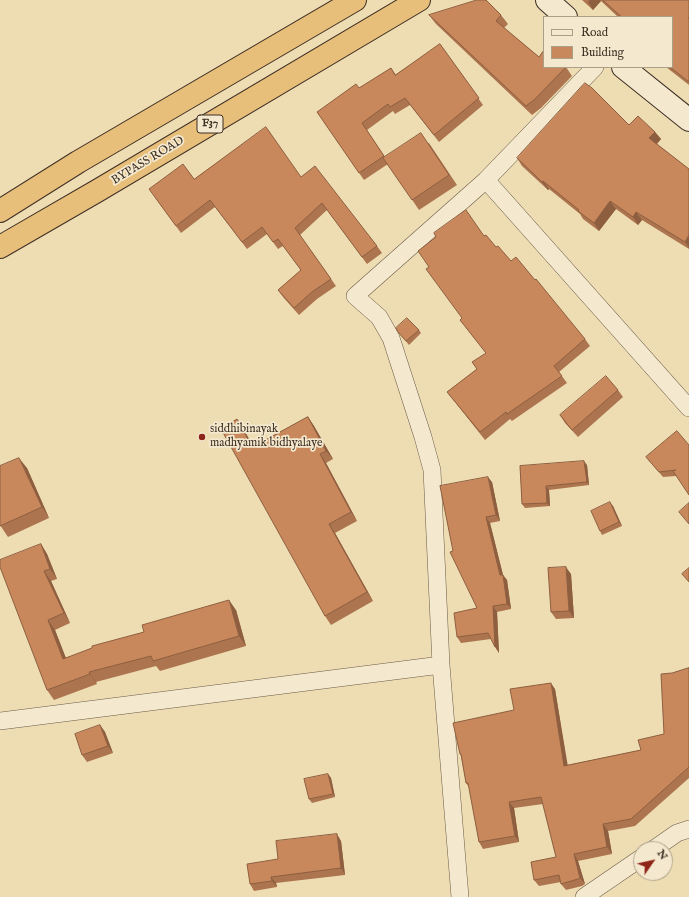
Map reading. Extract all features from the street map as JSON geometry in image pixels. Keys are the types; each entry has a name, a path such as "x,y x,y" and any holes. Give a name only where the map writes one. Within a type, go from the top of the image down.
{"highway":[{"path":"0,211 78,162 354,0"},
{"name":"BYPASS ROAD","path":"0,247 419,0"}],"street":[{"path":"547,0 565,16"},
{"path":"460,897 441,665 432,470 391,338 379,316 355,296 486,180 594,68"},
{"path":"624,68 689,120"},
{"path":"486,180 689,408"},
{"path":"0,721 441,665"},
{"path":"666,841 689,829"},
{"path":"584,897 633,863"}],"building":[{"path":"477,0 486,0 501,15 496,21 539,57 543,51 543,68 565,68 535,99 526,106 429,15"},
{"path":"603,0 689,0 689,82 671,68 673,68 673,16 621,16"},
{"path":"440,44 479,98 434,135 405,98 390,107 388,104 362,123 384,156 359,173 317,112 356,84 359,88 391,68 395,75"},
{"path":"585,83 592,88 629,125 638,116 655,132 649,138 689,169 689,235 685,242 636,212 633,217 610,201 594,223 543,181 542,182 517,158"},
{"path":"266,127 301,177 315,166 377,246 362,257 322,203 295,228 331,279 312,292 294,308 278,290 301,270 278,239 273,242 262,227 242,242 210,200 176,226 149,189 183,164 194,179"},
{"path":"421,133 449,175 412,200 383,158"},
{"path":"466,210 484,236 486,235 496,247 498,246 511,261 516,257 585,339 554,366 562,376 507,414 506,412 480,432 447,392 477,369 472,362 486,353 460,320 462,318 426,269 429,267 418,251 436,237 434,233"},
{"path":"407,318 419,330 406,341 396,328"},
{"path":"606,376 618,390 572,430 560,415"},
{"path":"308,417 326,451 320,454 351,512 329,524 367,592 325,616 221,429 237,419 252,447"},
{"path":"677,431 689,445 689,495 673,471 676,470 659,472 646,457"},
{"path":"19,458 42,507 0,526 0,466"},
{"path":"584,461 587,482 546,486 547,503 522,504 520,466"},
{"path":"488,477 496,515 486,517 500,575 503,575 507,604 493,606 495,647 488,633 457,637 454,613 477,608 450,552 453,551 440,486"},
{"path":"610,502 619,522 600,531 591,511"},
{"path":"689,503 689,524 679,512"},
{"path":"41,544 50,569 44,571 64,613 48,620 63,659 92,648 92,646 144,632 142,625 229,600 239,636 153,661 151,656 89,672 90,674 47,690 0,567 0,560"},
{"path":"566,567 569,611 551,612 548,568"},
{"path":"689,568 689,582 682,574"},
{"path":"689,668 689,767 631,819 603,824 607,847 574,854 580,878 561,884 559,875 534,880 531,862 556,857 541,797 509,802 515,836 479,842 468,783 466,783 461,754 453,723 514,710 510,689 551,683 564,766 641,750 638,740 664,734 661,674 672,673"},
{"path":"100,725 108,746 82,755 75,734"},
{"path":"328,774 333,794 309,799 304,779"},
{"path":"337,834 341,868 271,877 272,881 250,884 247,864 278,859 276,841"}],"place":[{"name":"siddhibinayak madhyamik bidhyalaye","path":"202,437"}]}
